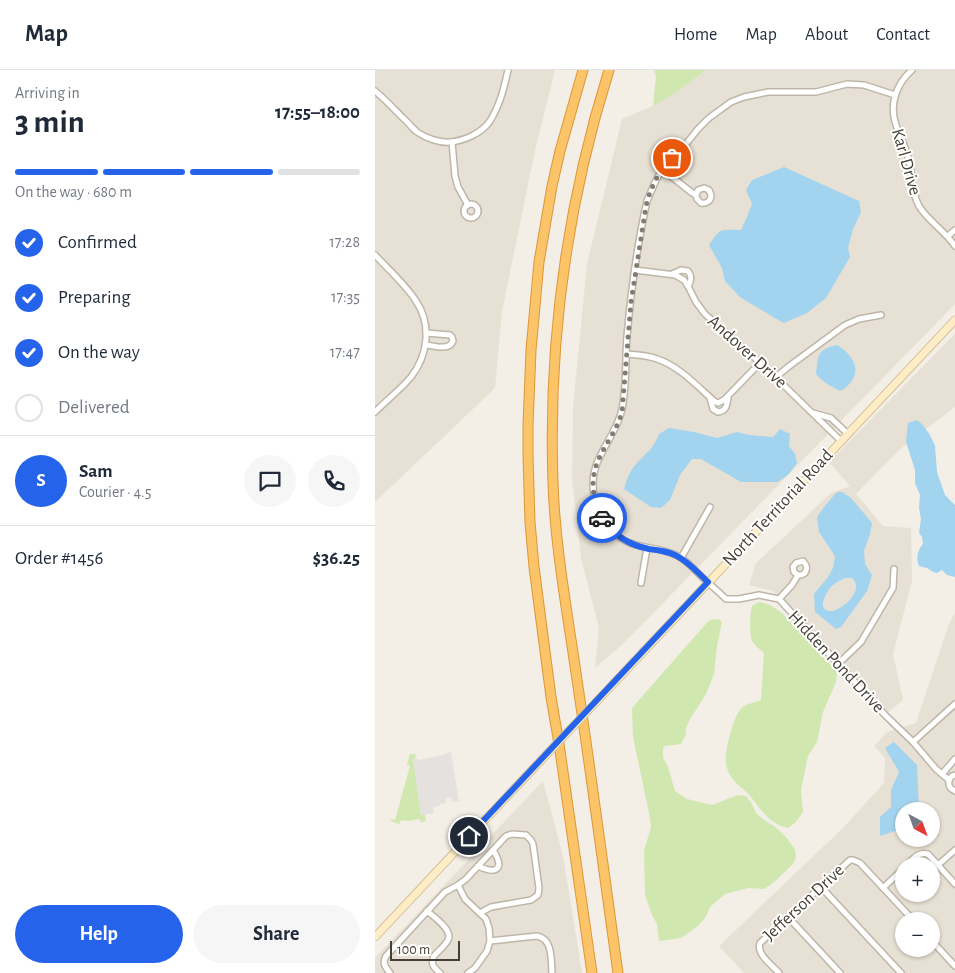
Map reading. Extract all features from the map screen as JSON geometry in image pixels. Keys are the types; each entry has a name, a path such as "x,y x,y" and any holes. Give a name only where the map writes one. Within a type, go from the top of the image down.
{"highway":[{"path":"583,70 560,151 539,262 531,350 528,456 530,522 534,567 551,697 592,973"},
{"path":"609,70 583,161 565,258 557,328 553,464 563,585 618,973"}],"main road":[{"name":"North Territorial Road","path":"375,937 955,320"}],"street":[{"path":"375,92 385,99 416,131 437,141 452,142 480,131 489,123 498,106 508,70"},
{"path":"708,582 681,558 667,552 637,546 618,536 609,528 600,515 593,490 593,475 597,463 622,412 635,270 647,201 662,169 709,118 731,102 768,92 816,92 847,84 863,85 895,95 902,81 912,70"},
{"name":"Karl Drive","path":"895,95 893,112 895,122 909,158 916,199 925,213 948,236 955,246"},
{"path":"452,142 455,176 458,187 468,205"},
{"path":"662,169 696,195"},
{"path":"948,236 955,230"},
{"path":"375,255 415,299 422,312 426,333 426,345 421,361 411,377 375,412"},
{"name":"Andover Drive","path":"635,270 672,275 686,282 696,302 705,314 776,377 841,441"},
{"name":"Andover Drive","path":"672,275 681,270 688,270 691,277 688,286"},
{"path":"776,377 845,325 859,319 881,315"},
{"path":"426,333 450,335 453,341 451,346 448,347 426,345"},
{"path":"626,354 650,357 665,362 720,403 760,363"},
{"path":"710,397 713,409 719,412 723,411 726,407 728,396"},
{"name":"Andover Drive","path":"812,413 831,418 848,434"},
{"path":"681,558 710,507"},
{"path":"641,583 647,548"},
{"path":"839,664 861,642 888,597 893,588 894,569"},
{"path":"779,599 792,585 798,575"},
{"name":"Hidden Pond Drive","path":"708,582 726,599 739,599 759,595 779,599 885,715 949,780 949,786 955,791"},
{"path":"913,742 955,704"},
{"path":"942,774 955,759"},
{"path":"949,780 955,775"},
{"path":"390,973 384,965 385,956 445,892 466,880 504,838 509,835 523,834 529,836 533,844 539,892 536,897 531,900 491,906 480,914"},
{"path":"478,866 491,871 498,866 498,858 493,850"},
{"path":"940,863 955,850"},
{"path":"915,857 923,853 931,857"},
{"name":"Jefferson Drive","path":"779,973 761,953 760,943 848,862 853,860 860,863 883,888"},
{"path":"940,867 955,884"},
{"path":"895,877 883,888 906,912"},
{"path":"458,885 465,899 486,919 490,941 487,951 474,970 468,973"},
{"path":"821,887 901,973"},
{"path":"427,911 448,932 447,940 432,959 433,965 439,973"},
{"path":"788,917 840,973"},
{"path":"490,941 543,937 549,943 552,973"},
{"path":"940,950 955,966"}],"shaded area":[{"path":"375,70 555,70 536,146 502,311 495,388 375,502"},
{"path":"706,70 955,70 955,304 624,643 595,668 599,628 581,558 572,479 573,407 587,264 622,119 653,106 678,91"},
{"path":"955,334 955,407 899,450 856,494 883,526 911,528 912,581 893,654 903,700 887,713 773,591 749,585 756,563 831,493 850,486 829,462"},
{"path":"955,613 955,973 744,973 719,946 844,827 884,783 885,758 874,746 887,732 916,723 949,624"},
{"path":"451,752 459,801 452,802 451,797 446,798 446,803 433,807 434,813 421,815 413,758 418,760"},
{"path":"543,781 563,856 582,973 376,973 375,958"}],"green space":[{"path":"654,70 706,70 678,91 653,106 656,76"},
{"path":"759,602 770,605 782,613 837,672 836,682 823,712 817,742 808,756 801,790 803,812 796,822 788,828 776,823 767,816 734,781 726,764 726,752 730,735 738,713 745,705 761,700 764,653 752,641 750,629 752,606"},
{"path":"719,619 722,622 714,674 706,694 689,721 681,744 664,746 663,758 668,767 675,791 687,799 712,805 738,795 746,796 756,813 787,838 795,850 796,858 792,865 764,889 748,888 725,894 710,907 705,918 698,926 681,938 659,941 657,924 645,895 644,851 651,827 633,737 632,708 704,626 710,620"},
{"path":"410,754 415,754 416,757 413,758 421,815 425,815 426,820 422,823 419,819 401,820 399,824 390,821 392,819 395,820 410,766 407,764"}],"water":[{"path":"784,167 859,201 861,212 853,229 848,248 850,257 826,298 807,313 784,323 740,297 725,281 722,268 709,245 719,232 741,230 752,204 746,190 752,180"},
{"path":"837,345 849,355 855,367 853,379 841,391 823,381 816,373 820,353 829,347"},
{"path":"917,420 930,435 935,446 937,472 945,495 955,505 955,577 947,575 942,570 937,573 933,572 919,566 918,563 918,552 923,544 919,533 921,519 919,508 920,495 915,483 915,470 906,442 908,423"},
{"path":"669,428 717,438 737,432 773,437 780,429 790,434 789,446 795,454 797,463 789,474 778,482 741,482 701,459 692,459 680,475 670,500 661,508 651,507 624,489 629,475 635,466 652,446 659,434"},
{"path":"837,492 842,492 851,498 872,523 864,551 865,564 872,575 867,591 841,627 836,629 815,612 814,594 833,568 835,556 819,532 817,517","holes":["852,578 856,585 852,598 839,608 830,611 826,610 823,600 830,589 841,580"]},
{"path":"894,742 917,765 919,802 895,802 895,831 880,836 880,817 891,807 891,790 899,772 885,748"}],"way so far":[{"path":"602,518 593,490 593,475 599,457 622,412 633,278 646,206 662,169 672,158"}],"route":[{"path":"469,836 708,582 689,564 677,556 637,546 622,539 609,528 602,518"}]}
